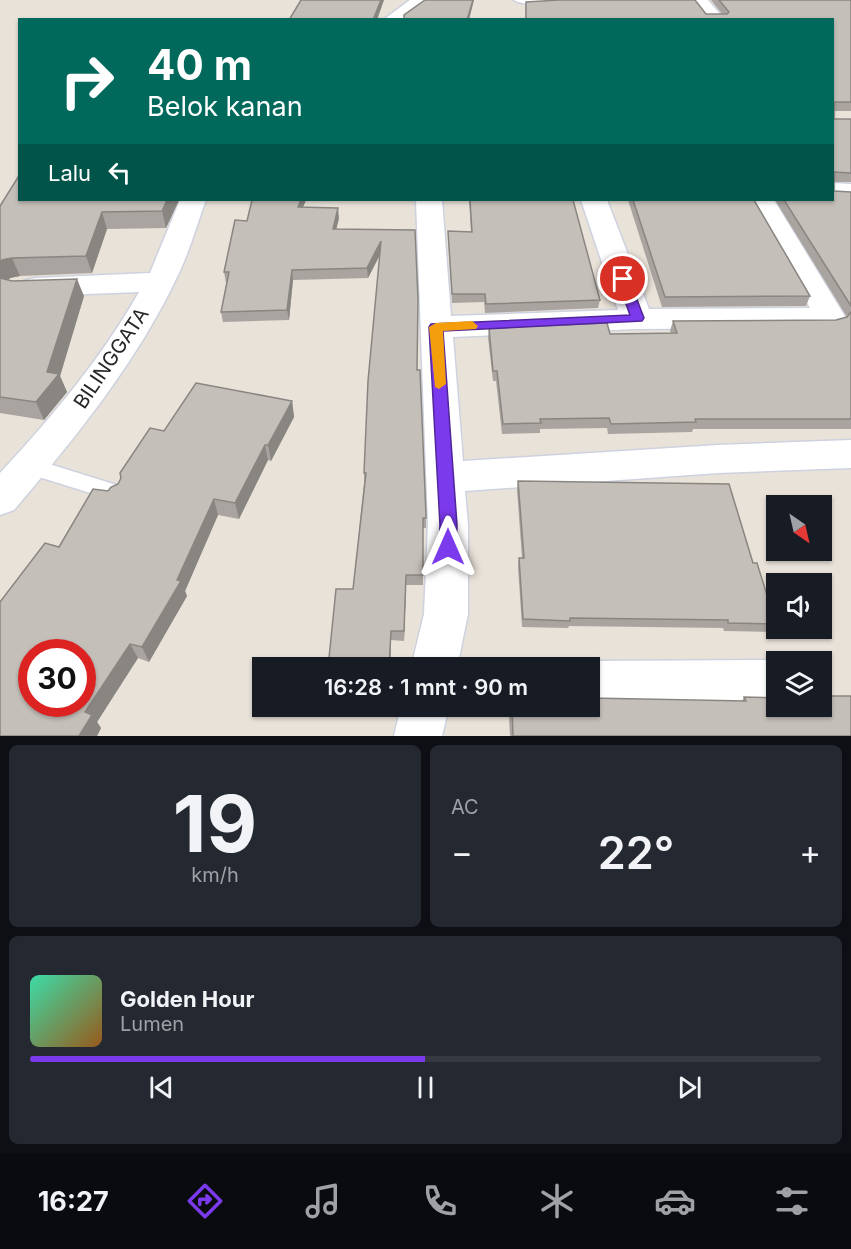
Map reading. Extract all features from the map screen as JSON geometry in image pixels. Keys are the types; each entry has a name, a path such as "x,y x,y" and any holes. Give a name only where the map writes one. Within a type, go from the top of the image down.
{"street":[{"path":"395,18 422,0"},
{"path":"699,0 714,18"},
{"path":"834,191 851,192"},
{"name":"BILINGGATA","path":"0,500 56,436 114,362 160,282 193,201"},
{"path":"429,201 448,525 446,614 436,657"},
{"path":"594,201 638,318"},
{"path":"762,201 841,318"},
{"path":"20,287 160,282"},
{"path":"436,327 638,318 841,318"},
{"path":"445,477 718,459 851,454"},
{"path":"600,684 766,683"},
{"path":"418,736 422,717"}],"lane":[{"path":"519,0 544,0"},
{"path":"30,466 116,493"}],"building":[{"path":"301,0 381,0 374,18 290,18"},
{"path":"425,0 473,0 468,18 404,18 404,15"},
{"path":"695,0 706,14 727,14 729,12 719,0 851,0 851,102 834,102 834,18 526,18 526,2"},
{"path":"834,119 851,119 851,173 834,172"},
{"path":"18,177 18,201 167,201 162,211 102,212 86,256 12,258 2,260 0,263 0,206"},
{"path":"834,191 851,192 851,306 785,201 834,201"},
{"path":"252,201 301,201 298,207 338,208 333,229 415,230 418,299 417,370 420,370 426,515 426,518 423,518 423,575 406,575 404,631 391,631 390,657 329,657 336,589 353,589 366,473 364,473 368,381 381,241 367,268 292,270 287,310 221,312 229,272 224,272 235,220 247,221"},
{"path":"470,201 573,201 600,300 486,304 485,294 452,294 448,231 472,232"},
{"path":"633,201 755,201 810,296 665,297"},
{"path":"0,278 12,281 77,279 47,372 59,374 36,402 0,397"},
{"path":"851,312 851,419 695,419 696,422 611,424 609,418 540,419 541,423 503,424 497,371 493,371 489,328 607,323 610,334 677,333 673,321 836,320 847,317"},
{"path":"196,383 292,401 268,445 265,445 235,503 214,499 177,580 181,581 142,647 130,644 96,695 96,639 18,639 18,717 91,717 79,736 0,736 0,602 45,543 59,547 93,489 108,491 118,484 121,478 120,473 150,428 164,431"},
{"path":"518,481 729,484 753,563 757,563 766,592 766,624 728,623 728,620 523,619 519,558 524,558"},
{"path":"832,696 851,696 851,736 513,736 512,717 600,717 600,698 746,701 744,697 766,698 766,717 832,717"}],"slow traffic":[{"path":"439,384 436,327 472,326"}],"route":[{"path":"448,547 436,327 638,318 623,279"}]}
